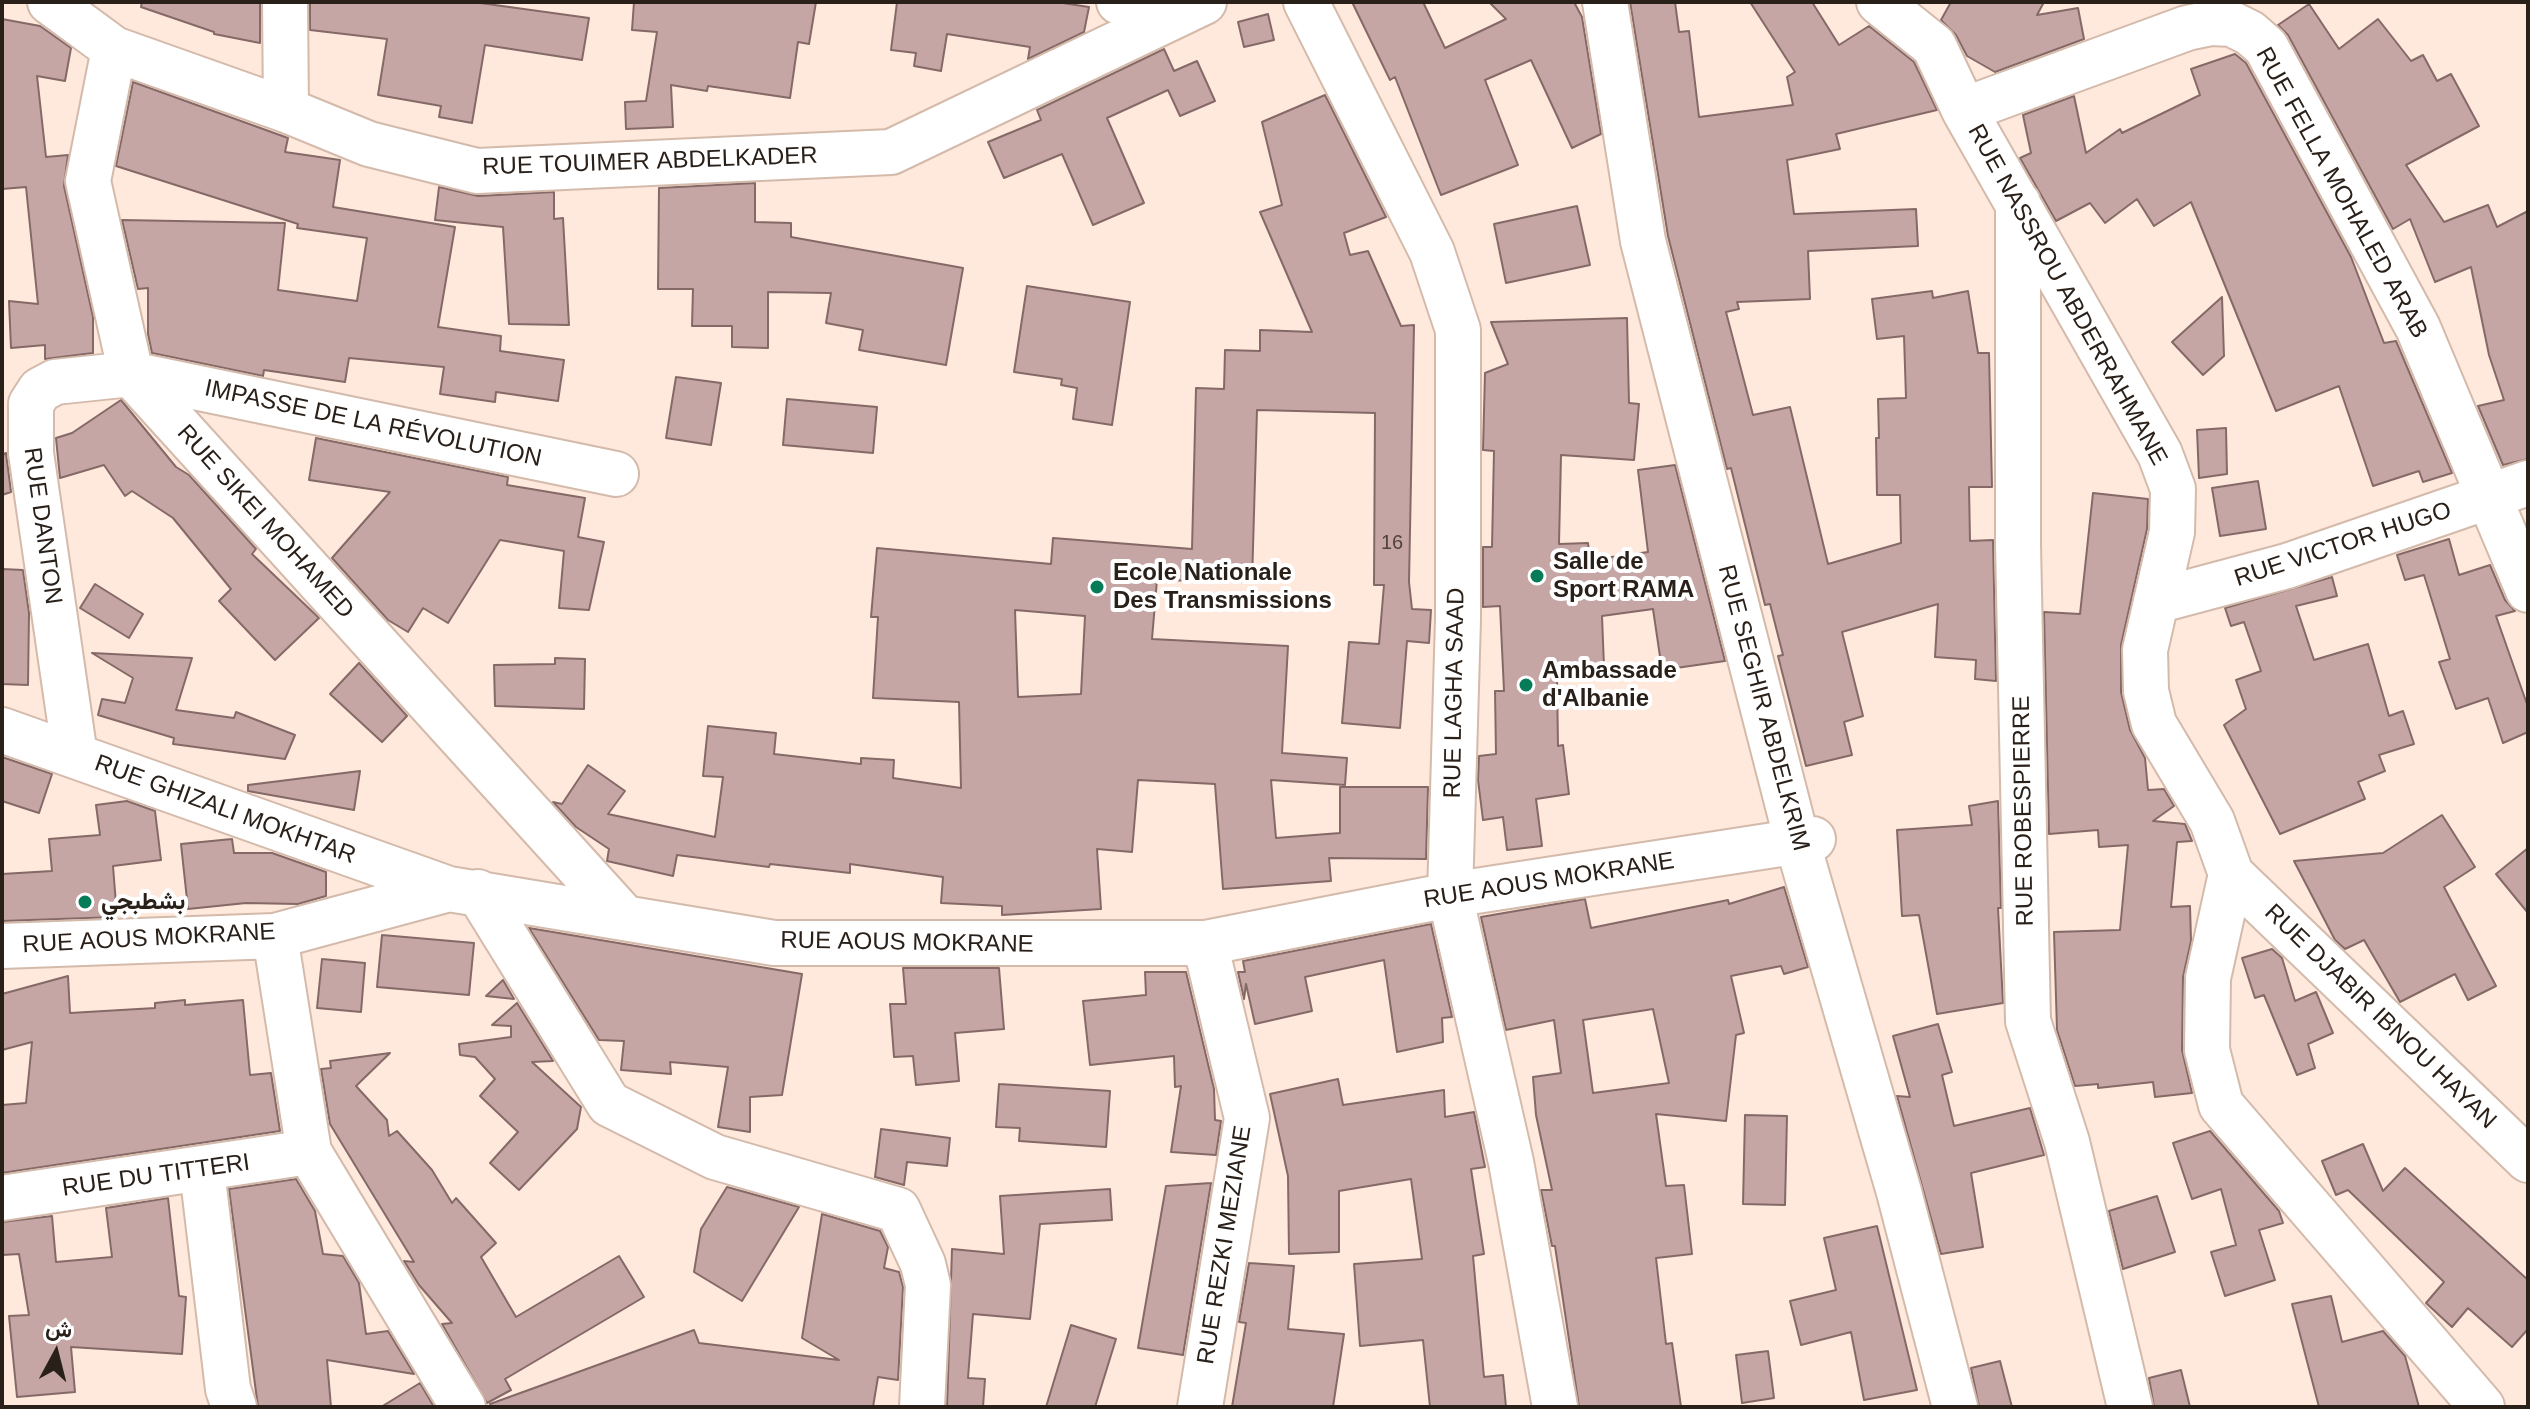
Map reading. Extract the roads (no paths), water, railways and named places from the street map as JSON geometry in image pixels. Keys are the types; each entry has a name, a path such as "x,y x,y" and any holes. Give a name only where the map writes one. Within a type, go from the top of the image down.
{"street":[{"name":"RUE TOUIMER ABDELKADER","path":"50,2 114,49 286,110 369,144 477,171 891,152 1190,8"},
{"path":"285,2 286,110"},
{"path":"1119,2 1190,8"},
{"name":"RUE LAGHA SAAD","path":"1306,2 1432,252 1458,330 1458,619 1450,895 1511,1162 1555,1407"},
{"name":"RUE SEGHIR ABDELKRIM","path":"1605,2 1643,241 1955,1407"},
{"name":"RUE NASSROU ABDERRAHMANE","path":"1879,2 1934,46 1964,110 2160,454 2173,489 2172,532 2145,650 2146,691 2154,724 2212,821 2231,874"},
{"name":"RUE FELLA MOHALED ARAB","path":"1964,110 2187,28 2232,24 2250,33 2266,47 2509,490 2528,590"},
{"name":"RUE SIKEI MOHAMED","path":"114,49 88,181 131,374 622,915"},
{"name":"RUE ROBESPIERRE","path":"2018,201 2018,544 2028,1021 2067,1142 2130,1407"},
{"name":"IMPASSE DE LA RÉVOLUTION","path":"131,374 616,474"},
{"name":"RUE DANTON","path":"75,756 31,453 31,404 40,390 55,382 131,374"},
{"name":"RUE VICTOR HUGO","path":"2156,601 2287,566 2509,490"},
{"name":"RUE GHIZALI MOKHTAR","path":"2,730 464,891"},
{"name":"RUE AOUS MOKRANE","path":"2,946 275,936 464,891 622,915 774,943 1205,943 1450,895 1805,840"},
{"path":"2231,874 2208,978 2207,1050 2221,1105 2473,1401"},
{"name":"RUE DJABIR IBNOU HAYAN","path":"2231,874 2528,1160"},
{"path":"464,891 609,1104 715,1157 898,1210 923,1264 928,1285 922,1407"},
{"path":"275,936 309,1152 463,1407"},
{"name":"RUE REZKI MEZIANE","path":"1200,1407 1247,1118 1205,943"},
{"name":"RUE DU TITTERI","path":"2,1198 309,1152"},
{"path":"202,1170 228,1389 234,1407"}],"place":[{"name":"Salle de Sport RAMA","path":"1537,576"},
{"name":"Ecole Nationale Des Transmissions","path":"1097,587"},
{"name":"Ambassade d'Albanie","path":"1526,685"},
{"name":"بشطبجي","path":"85,902"}]}
